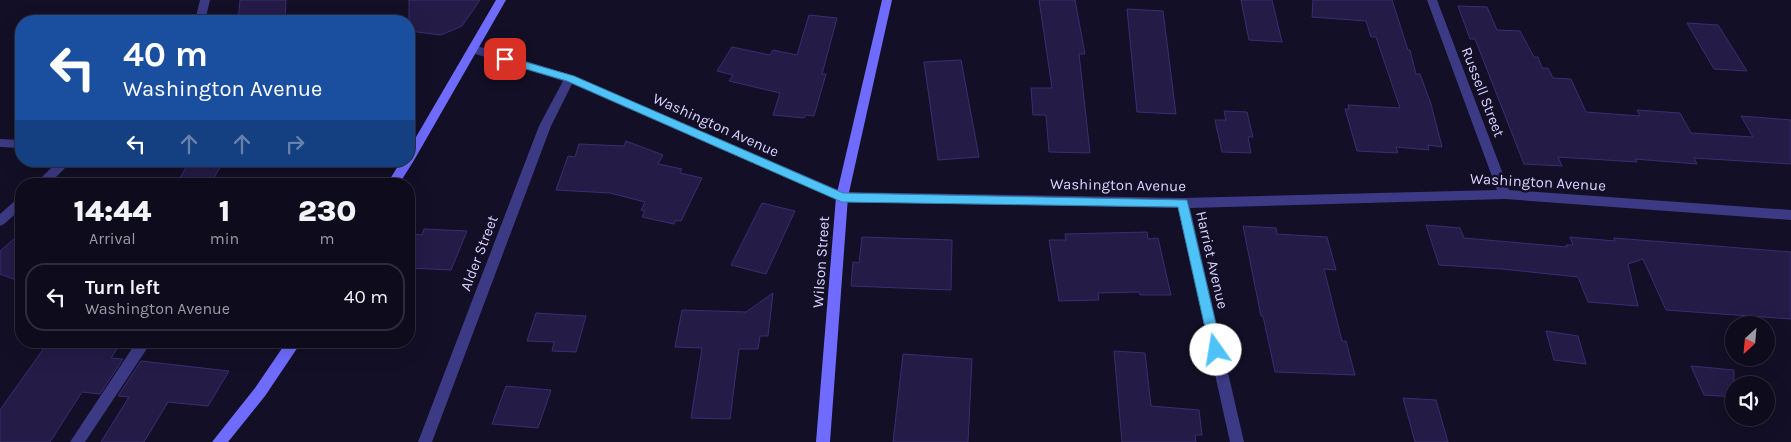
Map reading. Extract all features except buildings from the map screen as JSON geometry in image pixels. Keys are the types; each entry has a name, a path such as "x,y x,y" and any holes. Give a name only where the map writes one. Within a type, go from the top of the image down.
{"street":[{"path":"201,15 205,0"},
{"path":"415,148 501,0"},
{"name":"Wilson Street","path":"823,442 842,197 887,0"},
{"name":"Russell Street","path":"1432,0 1505,194"},
{"name":"Washington Avenue","path":"473,49 570,79 842,197 1183,203 1505,194 1791,215"},
{"name":"Alder Street","path":"424,442 545,126 570,79"},
{"path":"0,143 15,144"},
{"path":"48,178 59,167"},
{"path":"397,178 404,167"},
{"name":"Harriet Avenue","path":"1183,203 1237,442"},
{"path":"0,221 15,207"},
{"path":"77,442 140,348"},
{"path":"218,442 260,392 290,348"}],"route":[{"path":"505,59 570,79 842,197 1183,203 1216,350"}]}
